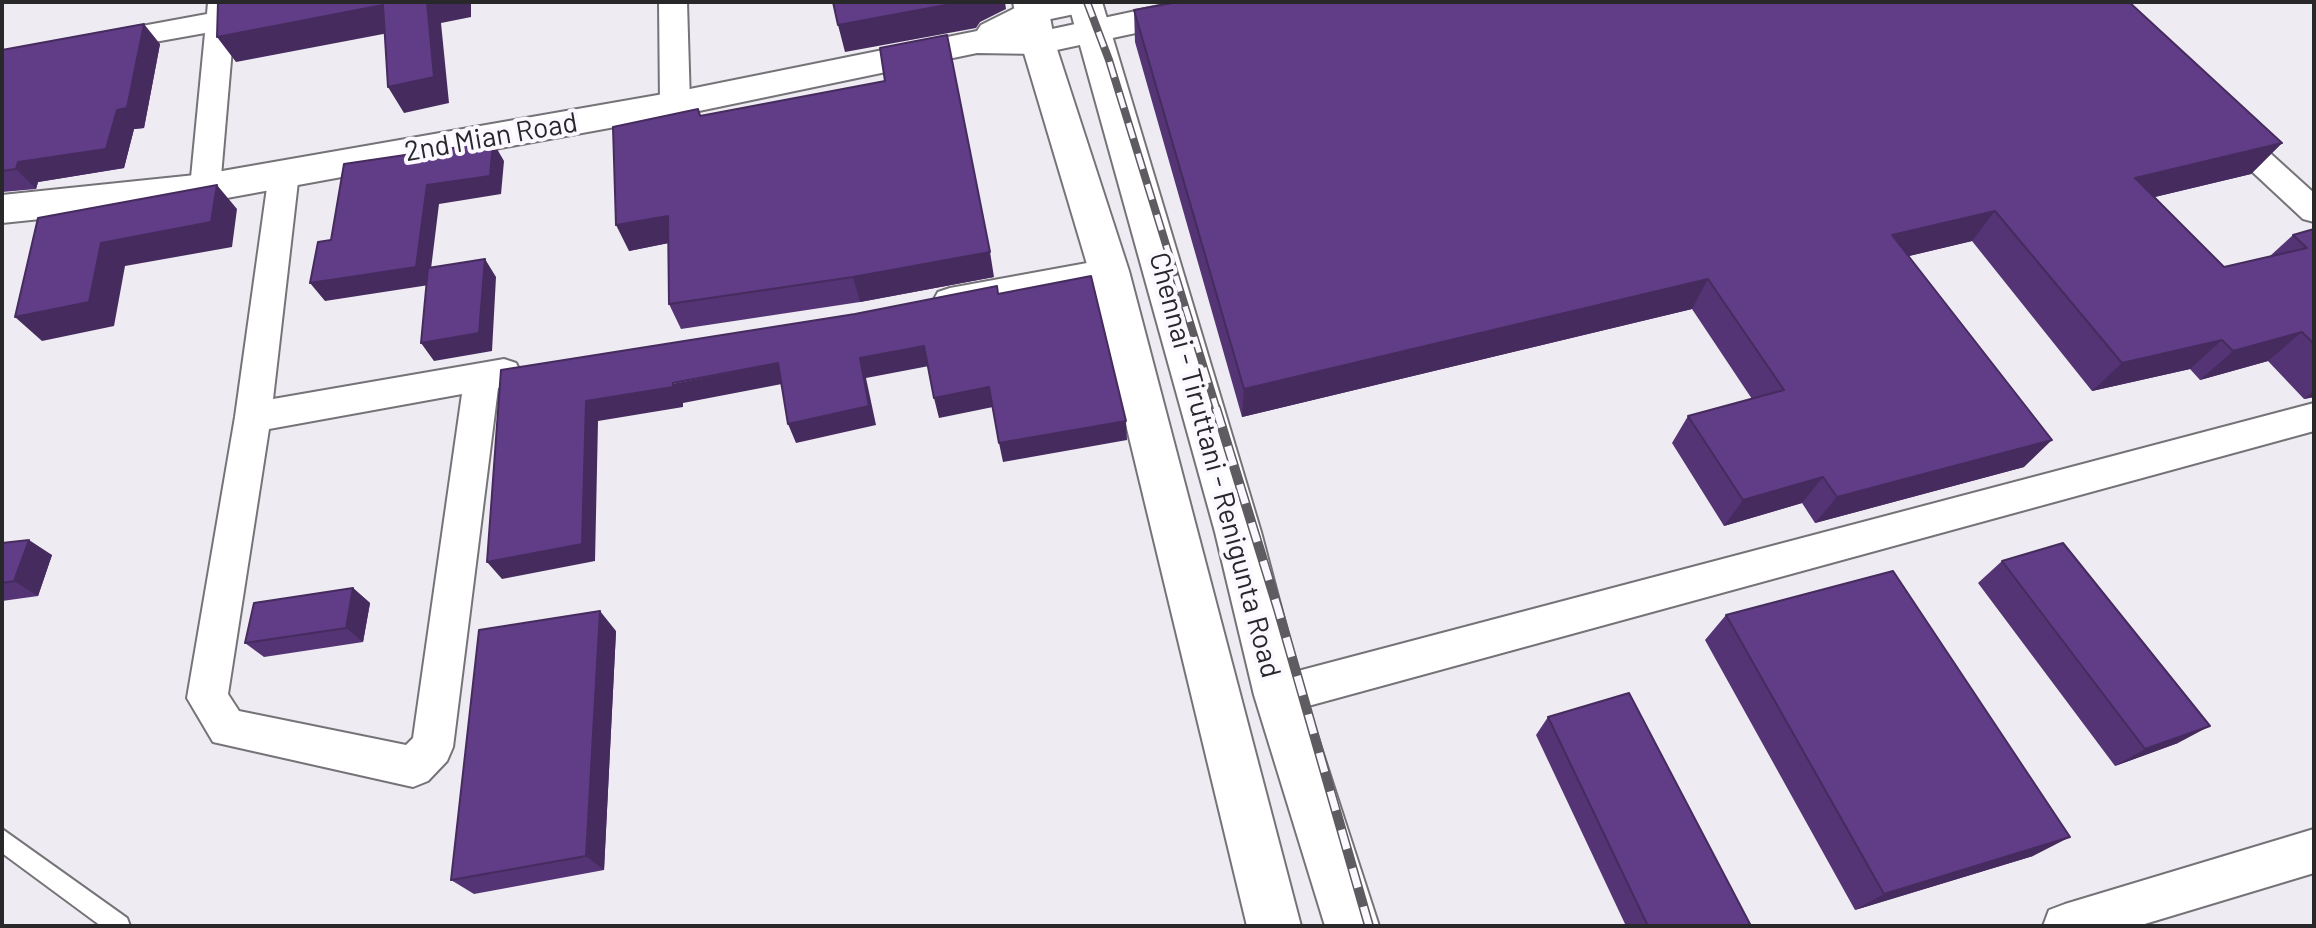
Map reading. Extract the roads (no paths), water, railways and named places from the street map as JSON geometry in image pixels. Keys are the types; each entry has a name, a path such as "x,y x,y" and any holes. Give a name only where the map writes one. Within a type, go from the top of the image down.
{"main road":[{"name":"2nd Mian Road","path":"2,209 205,188 675,104 977,42 1033,19 1229,2"},
{"name":"Chennai - Tiruttani - Renigunta Road","path":"1086,12 1238,532 1279,695 1352,926"},
{"name":"Chennai - Tiruttani - Renigunta Road","path":"1033,19 1109,271 1274,926"}],"street":[{"path":"673,2 675,104"},
{"path":"80,46 221,12 205,188"},
{"path":"2202,107 2314,211"},
{"path":"284,173 253,417 207,698 227,728 413,767 432,747 482,376"},
{"path":"923,306 1109,271"},
{"path":"253,417 538,367"},
{"path":"1279,695 2314,417"},
{"path":"2065,926 2314,851"}],"lane":[{"path":"2,840 119,926"}],"railway":[{"path":"1087,2 1109,60 1217,410"},
{"path":"1216,408 1278,609 1369,926"}]}
